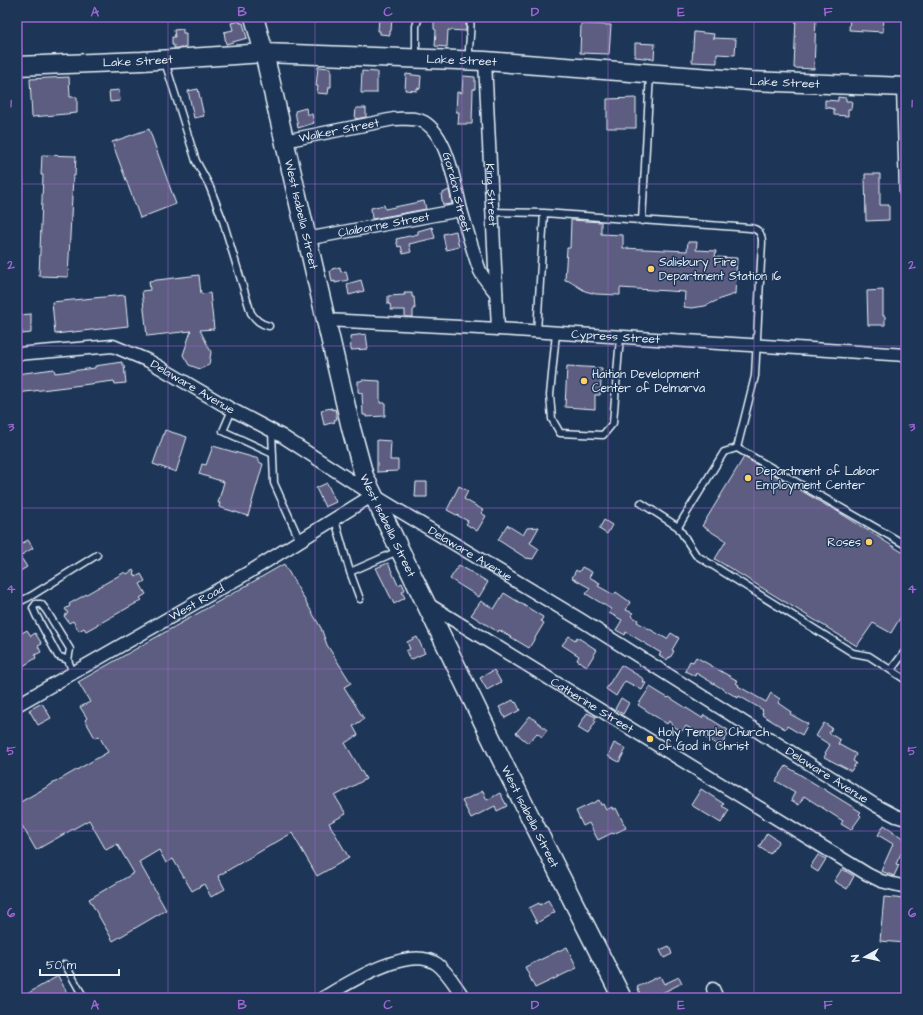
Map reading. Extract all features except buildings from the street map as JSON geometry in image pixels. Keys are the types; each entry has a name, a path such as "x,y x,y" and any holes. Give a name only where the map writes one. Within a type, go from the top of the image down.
{"street":[{"name":"West Isabella Street","path":"254,17 264,53 306,239 364,476 506,769 622,998"},
{"name":"Lake Street","path":"17,66 264,53 477,61 751,81 904,87"},
{"name":"King Street","path":"477,61 492,212 498,329"},
{"path":"904,87 906,193"},
{"name":"Walker Street","path":"284,141 394,119"},
{"name":"Gordon Street","path":"394,119 415,119 424,121 432,128 442,143 451,168 461,210 481,273 496,293"},
{"name":"Claiborne Street","path":"306,239 461,210"},
{"name":"Cypress Street","path":"326,320 498,329 906,355"},
{"name":"Delaware Avenue","path":"17,354 113,346 149,361 232,410 272,431 373,495 574,616 875,805 896,816 906,819"},
{"name":"West Road","path":"17,705 251,571 373,495"},
{"name":"Catherine Street","path":"425,603 867,874 881,881 906,887"},
{"path":"323,998 354,979 386,965 403,960 423,958 436,964 448,976 464,998"}],"lane":[{"path":"416,59 416,26 419,17"},
{"path":"470,17 471,24 468,46 477,61"},
{"path":"164,59 196,161 209,185 223,221 251,313 256,321 268,326"},
{"path":"642,220 650,73"},
{"path":"492,212 544,213 750,228 759,231 762,237 762,242 756,376 737,448"},
{"path":"537,332 544,213"},
{"path":"556,333 550,395 552,419 560,433 604,435 613,422 620,337"},
{"path":"232,410 223,431 273,454"},
{"path":"272,431 274,483 300,541"},
{"path":"678,527 724,452 737,448 906,544"},
{"path":"641,504 678,527 696,555 853,653 869,656 906,680"},
{"path":"335,520 350,572 360,599"},
{"path":"350,572 400,550"},
{"path":"17,603 31,596 97,555"},
{"path":"31,596 36,604"},
{"path":"36,604 33,608 58,656 68,660"},
{"path":"36,604 41,604 46,610 70,649 68,660 73,673"},
{"path":"890,670 906,650"},
{"path":"66,964 84,998"}],"place":[{"name":"Salisbury Fire Department Station 16","path":"651,269"},
{"name":"Haitian Development Center of Delmarva","path":"584,381"},
{"name":"Department of Labor Employment Center","path":"748,478"},
{"name":"Roses","path":"869,542"},
{"name":"Holy Temple Church of God in Christ","path":"650,739"}]}
